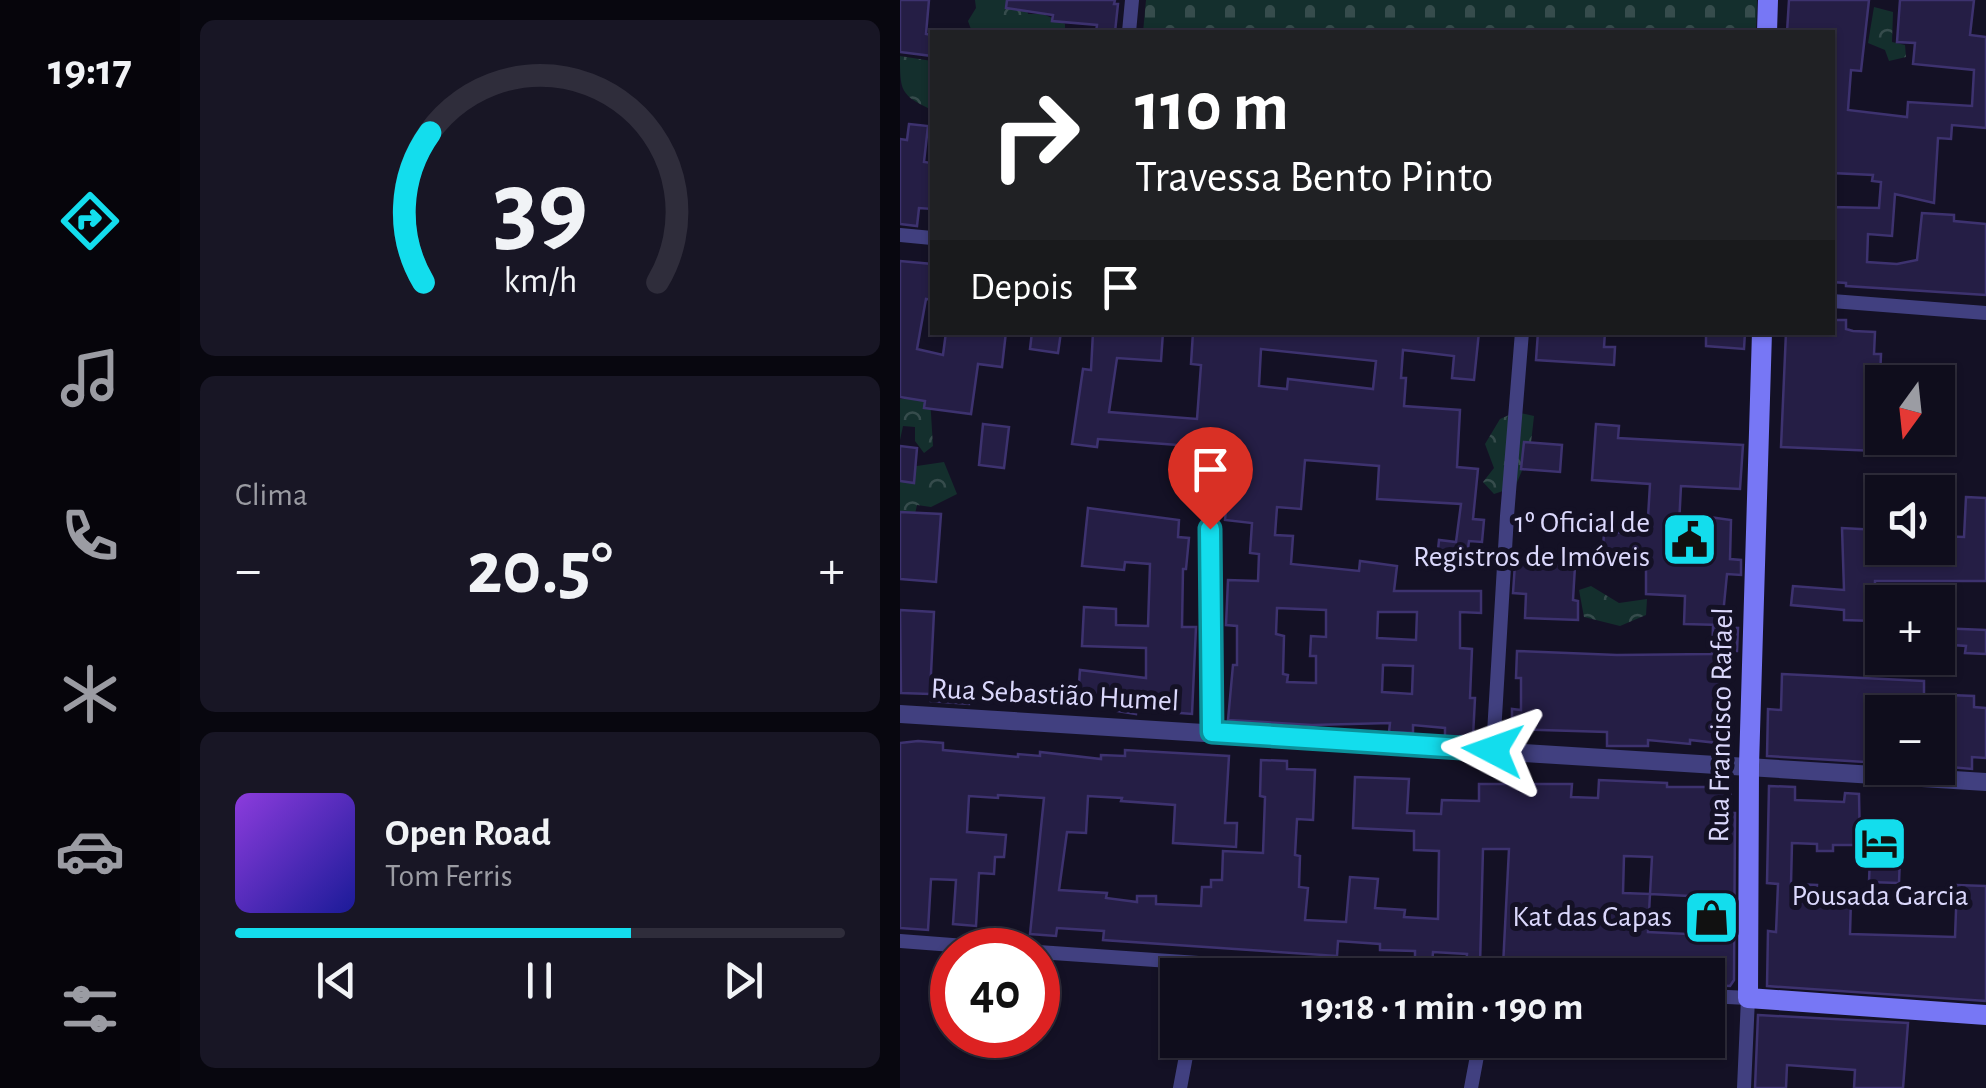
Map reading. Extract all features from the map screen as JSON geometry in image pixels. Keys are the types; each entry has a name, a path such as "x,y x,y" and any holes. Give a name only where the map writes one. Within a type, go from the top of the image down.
{"main road":[{"path":"1768,0 1768,30"},
{"name":"Rua Francisco Rafael","path":"1748,998 1748,765 1762,335"},
{"path":"1748,998 1986,1015"}],"street":[{"path":"1128,30 1132,0"},
{"path":"900,236 930,238"},
{"path":"1835,301 1986,313"},
{"path":"1493,750 1522,335"},
{"path":"1210,529 1212,732"},
{"name":"Rua Sebastião Humel","path":"900,714 1986,782"},
{"path":"900,941 930,943"},
{"path":"1060,954 1160,965"},
{"path":"1725,997 1748,998 1744,1088"},
{"path":"1180,1088 1186,1058"},
{"path":"1471,1088 1477,1058"}],"green space":[{"path":"975,0 1025,0 1028,14 1043,14 1065,24 1065,30 971,30 968,21 976,8"},
{"path":"1146,0 1757,0 1756,30 1143,30"},
{"path":"1874,7 1893,12 1892,42 1905,45 1906,57 1889,61 1885,50 1868,43"},
{"path":"900,56 930,61 930,109 908,96 900,77"},
{"path":"930,398 933,446 924,453 915,441 915,427 903,426 900,440 900,399"},
{"path":"1516,412 1534,416 1530,452 1515,487 1494,494 1483,482 1494,468 1485,444 1500,419"},
{"path":"944,462 957,494 931,507 917,505 915,514 900,512 900,464"},
{"path":"1591,586 1619,603 1647,599 1646,615 1620,626 1584,617 1579,590"}],"building":[{"path":"900,0 929,0 926,34 930,35 930,56 900,52"},
{"path":"1007,0 1115,0 1114,4 1118,4 1115,30 1096,30 1097,25 1052,21 1053,15 1006,8"},
{"path":"1789,0 1869,0 1861,71 1851,70 1848,110 1907,117 1908,102 1972,106 1974,70 1913,64 1915,43 1897,42 1900,0 1974,0 1970,35 1986,37 1986,128 1952,125 1951,139 1938,138 1934,203 1895,194 1892,236 1868,234 1867,262 1897,264 1917,260 1922,213 1954,215 1954,221 1986,224 1986,295 1835,282 1835,207 1879,208 1881,182 1872,181 1873,175 1835,173 1835,30 1787,30"},
{"path":"909,124 928,126 924,162 930,163 930,209 919,208 917,226 900,224 900,139 907,140"},
{"path":"900,261 930,264 930,300 926,299 917,349 943,355 946,335 1006,335 1002,367 978,364 971,414 924,408 925,401 900,397"},
{"path":"1835,320 1846,320 1846,329 1875,332 1874,354 1881,354 1881,365 1865,365 1865,450 1781,447 1786,335 1835,335"},
{"path":"1032,335 1061,335 1058,353 1030,349"},
{"path":"1093,335 1163,335 1161,361 1117,358 1109,412 1197,419 1201,365 1191,364 1193,335 1479,335 1474,380 1452,378 1454,356 1403,350 1401,378 1406,378 1404,406 1460,410 1457,467 1478,469 1473,519 1484,520 1482,542 1469,541 1466,564 1437,560 1439,540 1456,542 1461,504 1377,499 1379,466 1305,460 1301,509 1277,507 1275,535 1293,536 1291,564 1359,571 1360,561 1397,566 1394,591 1481,591 1481,613 1460,612 1460,648 1472,649 1473,737 1445,736 1445,728 1413,725 1413,733 1389,732 1390,723 1312,725 1228,720 1233,665 1237,665 1237,626 1226,625 1228,580 1258,581 1259,554 1250,553 1252,523 1225,520 1231,449 1098,439 1097,447 1072,444 1083,369 1091,370","holes":["1261,349 1376,361 1373,389 1288,379 1287,389 1259,386","1277,608 1326,610 1326,637 1311,636 1310,656 1316,656 1316,683 1287,682 1288,675 1283,674 1284,636 1276,634","1378,612 1417,612 1416,640 1377,638","1383,665 1413,666 1412,694 1382,692"]},
{"path":"1538,335 1605,335 1604,347 1615,347 1614,365 1536,360"},
{"path":"1706,335 1745,335 1744,349 1706,346"},
{"path":"983,424 1009,427 1004,468 979,465"},
{"path":"1596,424 1619,426 1618,438 1743,445 1740,489 1681,486 1679,525 1709,525 1709,517 1731,520 1730,559 1741,560 1741,575 1727,574 1722,625 1684,624 1685,596 1646,594 1646,552 1603,550 1604,532 1647,534 1650,484 1592,480"},
{"path":"1524,442 1562,445 1560,472 1521,469"},
{"path":"900,446 917,448 914,483 900,481"},
{"path":"1966,497 1986,498 1986,581 1875,581 1875,585 1865,585 1865,621 1844,620 1844,610 1791,605 1793,586 1844,590 1842,528 1865,529 1865,565 1955,565 1955,537 1964,537"},
{"path":"1088,508 1179,520 1178,537 1189,538 1183,569 1182,627 1196,627 1192,714 1168,712 1169,705 1137,703 1136,714 1117,711 1118,702 1078,698 1080,670 1146,678 1146,648 1082,646 1084,607 1116,609 1116,625 1148,626 1150,564 1125,562 1124,570 1082,566"},
{"path":"900,512 941,514 936,582 900,579"},
{"path":"1515,564 1575,566 1573,600 1578,601 1578,620 1525,618 1526,594 1513,593"},
{"path":"900,610 934,612 930,694 901,693"},
{"path":"1713,627 1738,628 1737,651 1726,651 1727,741 1690,740 1690,744 1648,740 1648,746 1607,746 1607,732 1512,729 1512,709 1521,710 1517,651 1712,654"},
{"path":"1955,629 1986,630 1986,654 1965,653 1966,646 1955,645"},
{"path":"1782,674 1924,681 1924,694 1949,695 1865,695 1865,762 1767,756 1768,709 1781,710"},
{"path":"932,684 970,686 969,704 931,701"},
{"path":"1955,695 1974,696 1974,707 1986,708 1986,758 1972,757 1972,769 1955,768"},
{"path":"900,743 943,743 943,750 1018,757 1040,756 1040,752 1101,759 1101,755 1125,756 1125,750 1229,756 1225,823 1237,823 1236,847 1173,843 1175,805 1121,801 1122,798 1088,796 1086,833 1067,832 1059,890 1107,893 1106,898 1137,902 1137,896 1156,896 1156,904 1201,906 1202,887 1211,887 1211,880 1222,880 1223,851 1263,853 1265,797 1260,796 1261,760 1287,761 1287,769 1315,770 1313,820 1297,819 1295,855 1300,856 1299,887 1308,888 1305,920 1346,922 1350,877 1378,879 1375,908 1405,910 1404,917 1438,919 1439,851 1414,850 1414,831 1353,828 1355,777 1409,779 1407,813 1441,814 1442,800 1479,801 1479,784 1572,784 1571,797 1598,798 1599,780 1667,783 1667,787 1731,787 1730,813 1735,813 1734,980 1730,986 1725,986 1725,958 1503,958 1509,849 1483,849 1480,958 1433,952 1433,958 1415,958 1415,951 1380,950 1380,944 1338,941 1337,956 1103,940 1104,931 1031,928 1044,798 969,796 967,832 1006,835 1004,857 995,857 994,874 979,873 976,926 953,924 956,880 931,879 928,930 900,928","holes":["1624,856 1652,857 1650,894 1623,893","1650,894 1689,896 1687,934 1648,932"]},
{"path":"1769,786 1795,787 1795,800 1844,802 1845,793 1859,794 1860,845 1833,845 1833,851 1817,851 1817,844 1792,843 1791,884 1817,885 1816,898 1851,899 1850,934 1955,937 1957,885 1986,886 1986,1001 1767,986 1768,931 1776,932 1778,884 1767,883"},
{"path":"1870,855 1900,856 1899,883 1869,882"},
{"path":"1758,1015 1908,1023 1903,1088 1854,1088 1855,1070 1787,1065 1786,1088 1755,1088"}],"place":[{"name":"1º Oficial de Registros de Imóveis","path":"1689,540"},
{"name":"Pousada Garcia","path":"1880,844"},
{"name":"Kat das Capas","path":"1711,917"}],"route":[{"path":"1210,529 1212,732 1493,750"}]}
